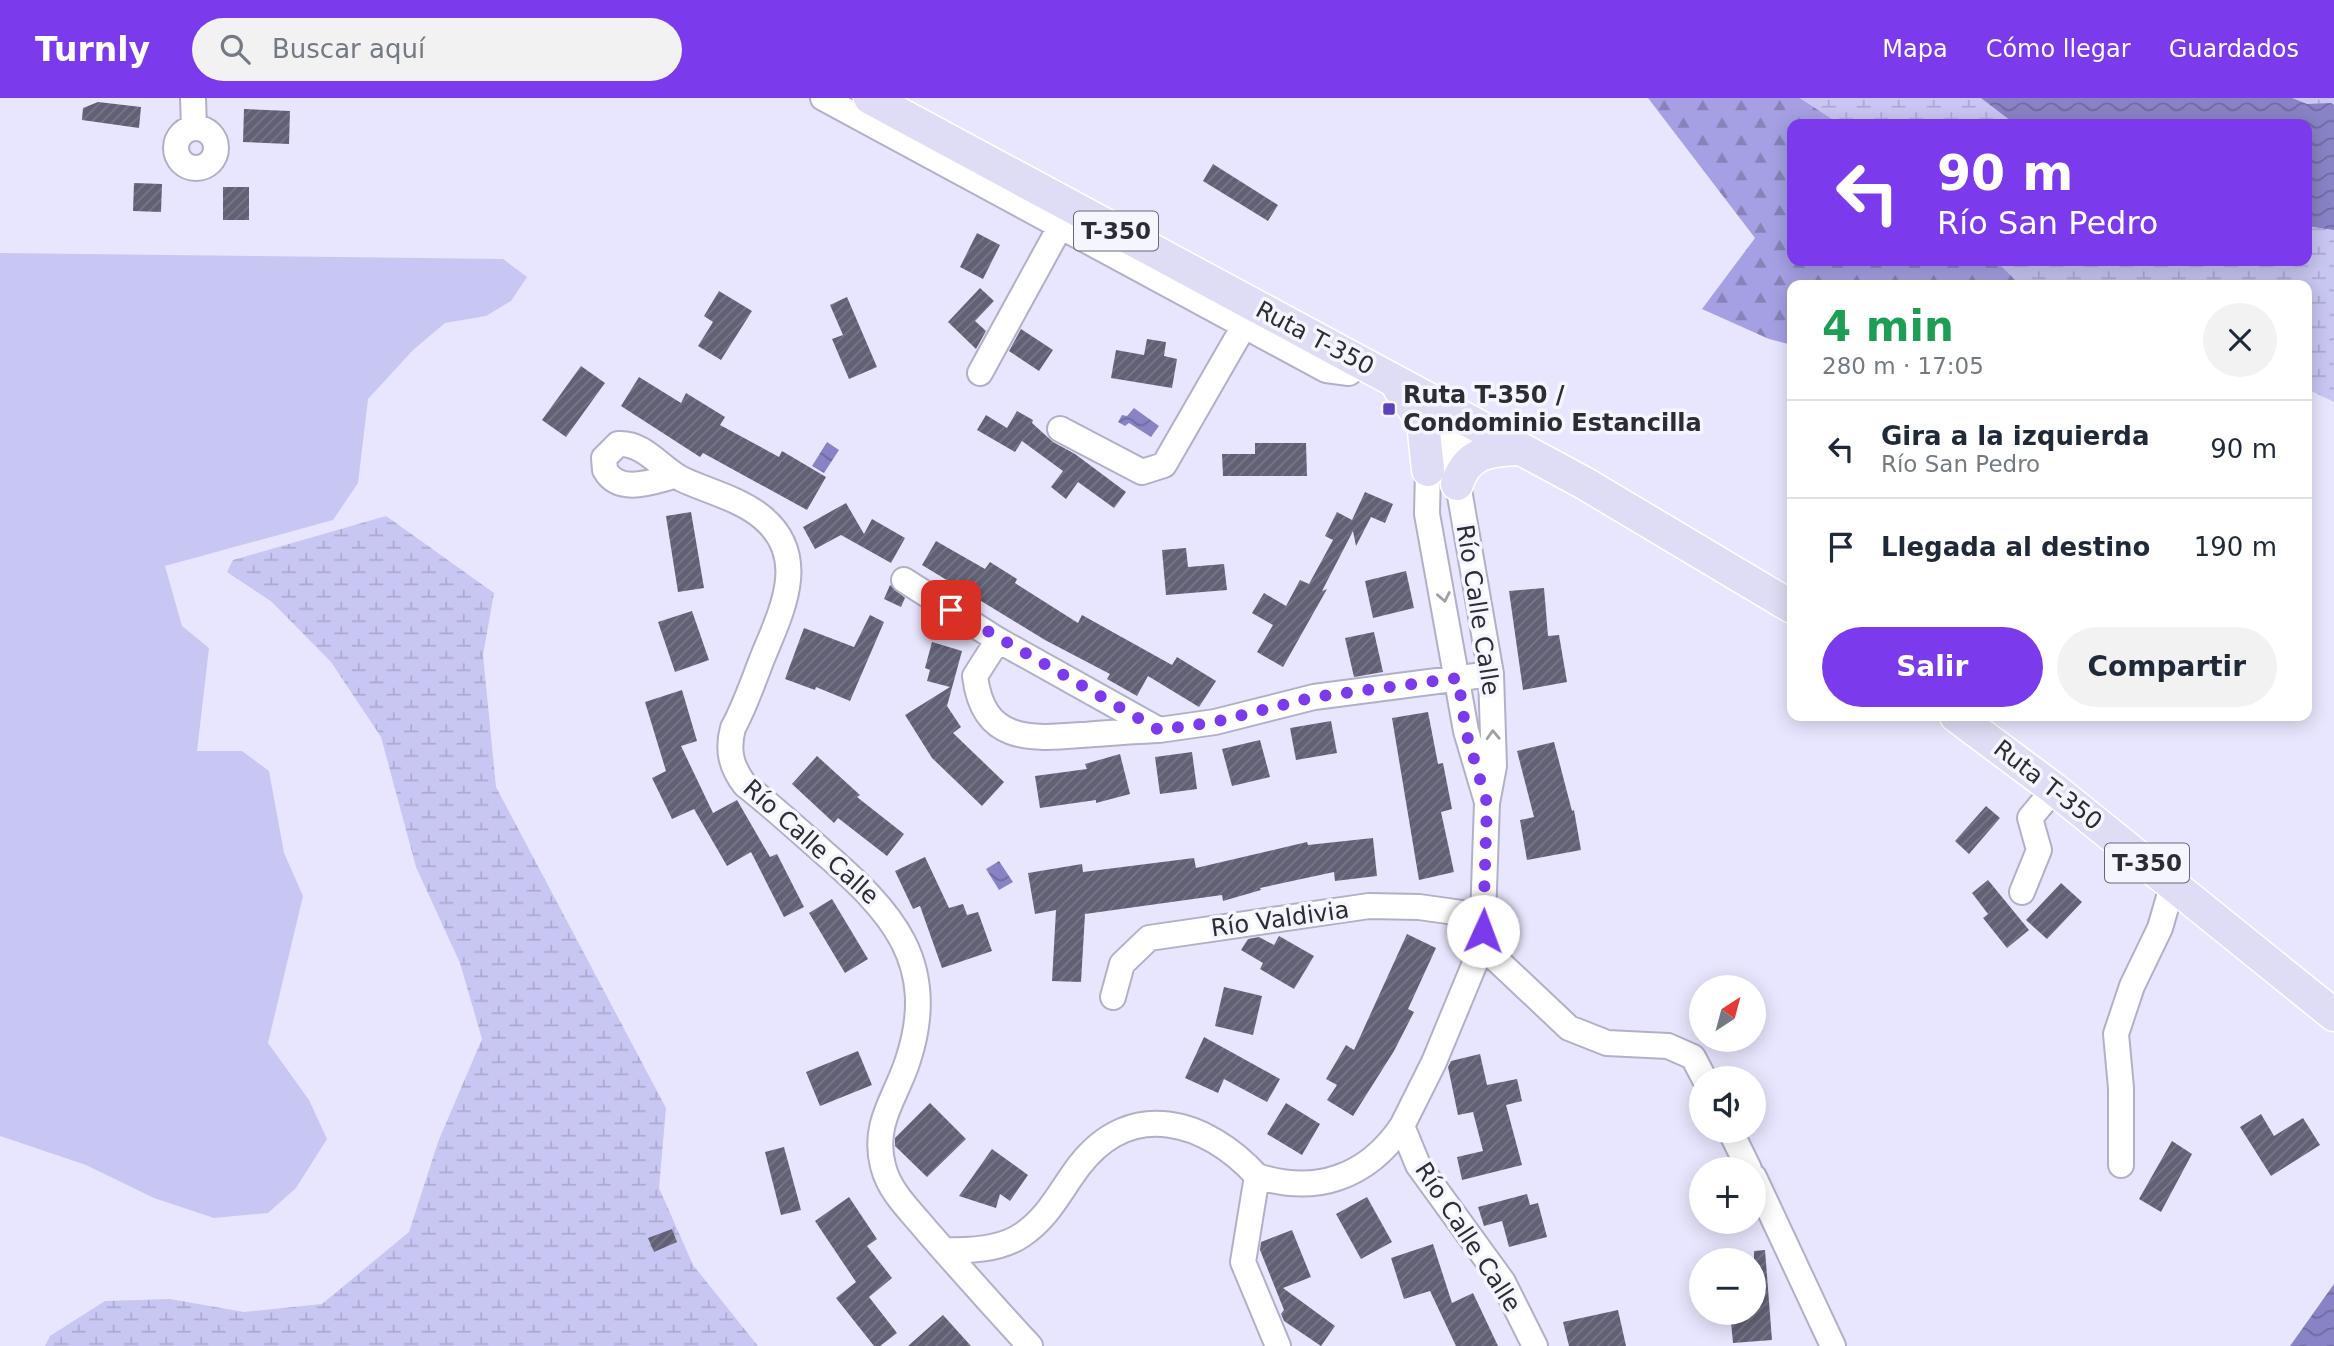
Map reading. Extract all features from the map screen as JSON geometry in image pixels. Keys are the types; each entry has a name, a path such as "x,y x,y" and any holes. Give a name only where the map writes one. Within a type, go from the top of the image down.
{"main road":[{"name":"Ruta T-350","path":"870,98 1664,528 1787,604"},
{"path":"1391,378 1423,422 1428,470"},
{"path":"1457,484 1474,457 1494,450 1520,449"},
{"name":"Ruta T-350","path":"1963,721 2054,789 2332,1007"}],"street":[{"path":"192,98 194,128"},
{"path":"823,98 1326,370 1349,373 1362,363"},
{"path":"980,373 1060,227"},
{"path":"1060,429 1142,472 1164,465 1244,326"},
{"name":"Río Calle Calle","path":"1459,416 1428,470 1427,513 1466,732 1487,803"},
{"name":"Río Calle Calle","path":"1257,1176 1298,1185 1339,1179 1355,1172 1381,1153 1402,1126 1434,1062 1482,946 1487,803 1494,766 1491,674 1457,484 1459,416"},
{"name":"Río Calle Calle","path":"674,476 754,511 774,530 787,554 788,594 733,728 730,757 745,785 872,895 903,940 914,975 918,1016 905,1070 882,1118 880,1149 883,1165 895,1193 1030,1346"},
{"path":"904,580 998,640 1159,730"},
{"path":"998,640 975,676 984,707 1008,731 1031,739 1159,730 1215,722 1314,697 1491,674"},
{"path":"2022,892 2039,850 2030,818 2054,789"},
{"path":"2120,1164 2121,1088 2116,1034 2132,986 2160,928 2174,883"},
{"name":"Río Valdivia","path":"1113,997 1122,964 1129,954 1149,938 1369,906 1419,907 1483,916"},
{"path":"1482,946 1569,1028 1607,1043 1668,1046 1693,1057 1698,1066"},
{"path":"944,1250 976,1250 1019,1238 1048,1213 1090,1154 1114,1136 1140,1125 1154,1122 1170,1124 1199,1133 1231,1151 1257,1176 1243,1262 1278,1346"},
{"name":"Río Calle Calle","path":"1402,1126 1418,1165 1503,1282 1535,1346"},
{"path":"1766,1203 1833,1346"}],"green space":[{"path":"1648,98 1800,98 1832,119 1787,119 1787,266 2001,266 2016,280 1787,280 1787,344 1769,339 1702,309 1755,238"},
{"path":"1800,98 2334,98 2334,402 2312,391 2312,280 2016,280 2001,266 2312,266 2312,119 1832,119"},
{"path":"0,253 503,259 527,277 511,301 486,316 445,323 413,350 368,399 358,483 333,520 165,566 182,626 209,648 197,751 242,751 269,771 284,853 303,896 268,1043 309,1100 327,1139 296,1188 268,1213 214,1218 154,1198 86,1165 0,1136"},
{"path":"386,516 494,593 483,655 496,787 666,1108 659,1188 693,1265 758,1346 45,1346 50,1336 105,1301 170,1299 244,1312 322,1304 409,1232 438,1142 482,1039 460,963 416,867 381,737 331,662 272,602 227,572 233,560"}],"water":[{"path":"1981,98 2292,98 2307,104 2331,103 2334,105 2334,230 2312,227 2312,119 2008,119"},
{"path":"1134,408 1159,426 1151,437 1129,423 1125,426 1118,422 1122,415 1127,416"},
{"path":"827,442 839,450 824,473 812,466"},
{"path":"999,861 1013,882 999,890 986,869"},
{"path":"2334,1284 2334,1346 2290,1346"}],"building":[{"path":"98,102 141,107 139,128 82,120 83,108"},
{"path":"244,109 290,111 289,144 243,142"},
{"path":"1213,164 1278,205 1268,221 1203,181"},
{"path":"134,183 162,184 161,212 133,211"},
{"path":"223,187 249,187 249,220 223,220"},
{"path":"977,233 1000,245 983,279 960,267"},
{"path":"980,288 994,301 975,321 986,331 976,349 948,322"},
{"path":"719,291 752,311 721,360 698,346 713,322 704,316"},
{"path":"847,297 877,367 849,379 832,339 843,335 830,305"},
{"path":"1021,329 1053,350 1039,371 1009,351"},
{"path":"1147,339 1166,342 1164,356 1177,359 1172,388 1111,378 1116,350 1144,355"},
{"path":"581,366 605,383 566,437 542,420"},
{"path":"639,377 681,403 686,393 725,417 720,425 779,457 782,451 826,477 807,510 703,453 700,457 621,406"},
{"path":"1017,411 1033,420 1032,423 1053,442 1075,454 1126,492 1114,508 1078,482 1066,499 1051,487 1063,471 1022,441 1015,452 977,430 986,415 1007,428"},
{"path":"1255,443 1306,443 1307,476 1223,476 1222,454 1255,454"},
{"path":"1365,492 1393,504 1385,523 1371,517 1356,546 1353,531 1322,591 1327,589 1283,667 1257,652 1273,625 1252,613 1264,593 1286,606 1300,580 1309,584 1333,540 1325,536 1337,512 1352,520"},
{"path":"846,503 864,534 872,519 905,538 891,563 841,535 815,549 803,527"},
{"path":"691,512 704,588 678,592 666,516"},
{"path":"936,541 985,569 990,562 1017,579 1015,583 1078,623 1082,615 1172,665 1177,657 1216,681 1199,707 1148,676 1137,696 1107,679 1110,674 1045,640 922,565"},
{"path":"1186,548 1188,567 1224,564 1227,590 1166,595 1162,550"},
{"path":"1406,571 1414,608 1373,618 1365,581"},
{"path":"890,585 905,598 901,607 884,599"},
{"path":"1544,588 1548,636 1559,635 1567,682 1523,690 1509,591"},
{"path":"692,611 709,660 675,672 658,622"},
{"path":"870,615 884,622 850,701 816,687 815,690 785,679 804,628 854,647"},
{"path":"1374,632 1383,672 1354,677 1345,638"},
{"path":"932,642 962,651 947,706 961,727 953,733 1004,782 982,806 932,758 905,715 950,687 927,681 930,670 925,668"},
{"path":"682,690 697,741 681,746 713,813 737,800 770,857 777,854 804,907 784,917 751,852 727,866 694,809 672,819 652,778 666,771 645,702"},
{"path":"1428,712 1438,764 1443,763 1452,809 1441,812 1454,872 1419,880 1392,718"},
{"path":"1331,721 1337,753 1296,760 1290,728"},
{"path":"1260,740 1270,777 1232,786 1222,749"},
{"path":"1554,742 1572,811 1574,810 1581,850 1527,860 1520,820 1534,817 1517,751"},
{"path":"1192,752 1197,789 1160,794 1155,757"},
{"path":"1120,754 1130,794 1096,803 1096,800 1040,808 1035,776 1087,769 1085,764"},
{"path":"817,756 860,795 857,797 904,834 887,856 838,818 834,823 792,784"},
{"path":"1986,806 2000,818 1969,854 1955,841"},
{"path":"1373,838 1377,876 1335,881 1334,872 1260,888 1261,890 1223,901 1222,895 1085,914 1081,982 1052,981 1056,910 1035,914 1028,873 1082,864 1083,872 1194,858 1196,868 1307,842 1308,845"},
{"path":"925,857 949,908 963,904 967,915 978,912 992,951 942,968 920,906 913,909 895,871"},
{"path":"1988,880 2029,930 2007,948 1983,918 1988,914 1972,893"},
{"path":"2061,883 2082,902 2047,939 2026,920"},
{"path":"832,899 868,959 845,973 809,913"},
{"path":"1407,934 1436,948 1408,1009 1414,1012 1394,1051 1353,1116 1327,1100 1337,1085 1326,1079 1346,1045 1354,1050"},
{"path":"1279,936 1314,956 1294,989 1260,969 1263,963 1241,950 1248,939 1259,937 1274,945"},
{"path":"1224,987 1262,996 1253,1035 1215,1026"},
{"path":"1204,1037 1280,1079 1267,1102 1224,1079 1218,1093 1185,1078"},
{"path":"858,1051 872,1085 820,1106 806,1072"},
{"path":"1480,1054 1487,1085 1517,1079 1522,1101 1506,1105 1522,1165 1462,1180 1457,1157 1483,1151 1473,1112 1458,1115 1448,1067 1451,1061"},
{"path":"930,1103 966,1139 927,1177 895,1146 895,1138"},
{"path":"1286,1103 1320,1124 1302,1155 1267,1134"},
{"path":"2261,1114 2274,1136 2303,1118 2320,1145 2271,1176 2240,1127"},
{"path":"2172,1141 2192,1154 2161,1212 2139,1199"},
{"path":"784,1147 801,1210 781,1215 765,1152"},
{"path":"992,1149 1028,1175 1010,1201 1000,1194 996,1208 959,1196"},
{"path":"1527,1194 1530,1205 1538,1203 1547,1237 1509,1247 1502,1221 1484,1226 1478,1207"},
{"path":"849,1197 877,1239 867,1246 892,1278 869,1297 897,1333 880,1346 874,1346 836,1298 856,1282 815,1221"},
{"path":"1367,1197 1392,1242 1361,1259 1336,1214"},
{"path":"672,1229 677,1242 654,1252 648,1238"},
{"path":"1292,1230 1311,1277 1283,1288 1335,1326 1321,1346 1284,1321 1281,1314 1284,1310 1260,1250 1261,1242"},
{"path":"1433,1244 1452,1303 1473,1293 1498,1346 1456,1346 1430,1291 1404,1299 1391,1258"},
{"path":"1766,1263 1772,1340 1733,1343 1731,1325 1766,1325"},
{"path":"1618,1310 1626,1346 1569,1346 1563,1322"},
{"path":"943,1315 971,1346 908,1346"}],"place":[{"name":"Ruta T-350 / Condominio Estancilla","path":"1389,409"}],"route":[{"path":"951,610 998,640 1159,730 1215,722 1314,697 1458,678 1466,732 1487,803 1483,931"}]}
